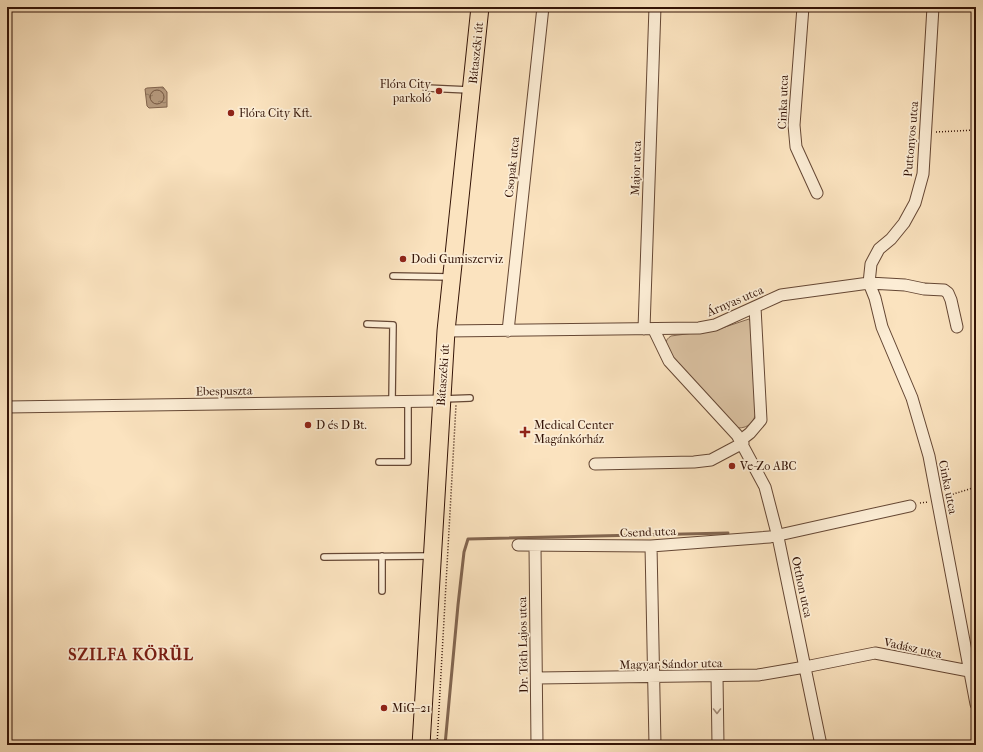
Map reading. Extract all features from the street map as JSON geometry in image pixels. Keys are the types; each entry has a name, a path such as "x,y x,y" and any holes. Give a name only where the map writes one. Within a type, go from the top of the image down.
{"main road":[{"name":"Bátaszéki út","path":"422,745 432,556 446,399 446,332 480,7"}],"street":[{"name":"Csopak utca","path":"508,331 543,7"},
{"name":"Major utca","path":"649,329 655,7"},
{"name":"Cinka utca","path":"803,7 794,124 796,147 817,193"},
{"name":"Puttonyos utca","path":"868,283 871,264 879,250 891,239 904,223 915,202 923,174 933,7"},
{"name":"Árnyas utca","path":"446,332 649,329 715,325 781,295 868,283 905,285 924,289 944,290 948,293 951,300 957,327"},
{"name":"Cinka utca","path":"868,283 876,298 882,327 912,398 929,456 938,499 948,565 976,704"},
{"path":"595,464 694,462 711,460 742,442 761,420 755,307"},
{"name":"Otthon utca","path":"649,329 669,361 742,442 765,488 778,536 821,745"},
{"name":"Ebespuszta","path":"7,407 408,401 446,399"},
{"name":"Csend utca","path":"518,546 651,546 778,536 910,506"},
{"name":"Dr. Tóth Lajos utca","path":"535,546 537,745"},
{"path":"651,546 655,745"},
{"name":"Vadász utca","path":"805,667 875,653 969,671"},
{"name":"Magyar Sándor utca","path":"537,678 758,675 805,667"},
{"path":"717,676 718,745"}],"lane":[{"path":"426,88 472,90"},
{"path":"393,276 452,277"},
{"path":"367,324 393,324 392,401"},
{"path":"446,399 470,398"},
{"path":"379,462 408,462 408,401"},
{"path":"382,556 382,591"},
{"path":"324,557 432,556"}],"path":[{"path":"7,24 10,7"},
{"path":"926,133 976,130"},
{"path":"437,745 446,399"},
{"path":"910,506 976,488"}],"shaded area":[{"path":"749,319 752,324 756,412 754,419 748,426 738,428 685,374 669,351 666,342 671,336 716,330"}],"water":[{"path":"163,87 167,92 167,107 149,108 147,106 145,89"}],"waterway":[{"path":"445,745 458,605 464,552 468,539 728,533"}],"place":[{"name":"Flóra City parkoló","path":"439,91"},
{"name":"Flóra City Kft.","path":"231,113"},
{"name":"Dodi Gumiszerviz","path":"403,259"},
{"name":"D és D Bt.","path":"308,425"},
{"name":"Medical Center Magánkórház","path":"525,432"},
{"name":"Ve-Zo ABC","path":"732,466"},
{"name":"MiG–21","path":"384,708"}],"district":[{"name":"SZILFA KÖRÜL","path":"131,654"}]}
